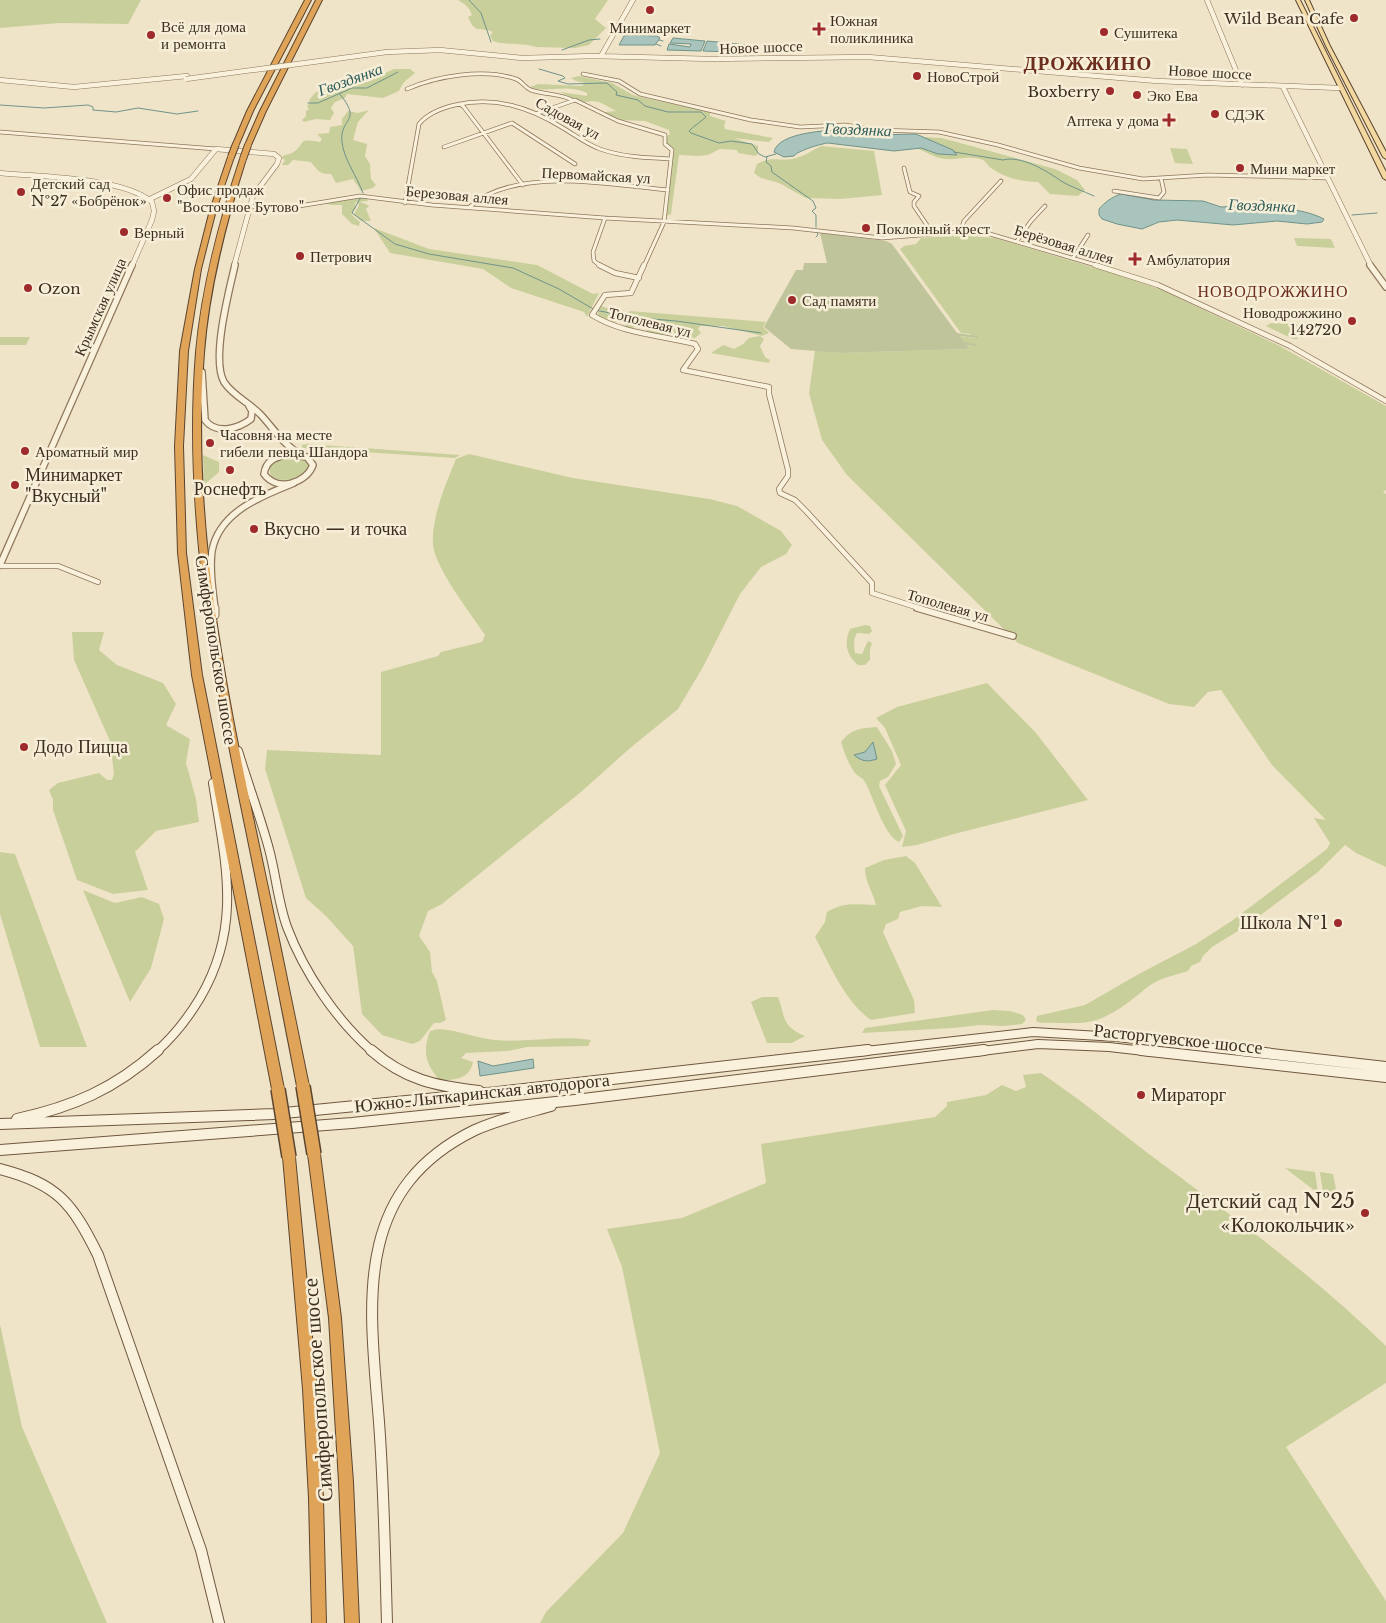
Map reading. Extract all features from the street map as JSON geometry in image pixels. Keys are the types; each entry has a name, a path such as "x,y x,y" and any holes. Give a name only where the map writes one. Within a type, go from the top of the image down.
{"highway":[{"name":"Симферопольское шоссе","path":"308,0 250,111 236,144 213,210 198,269 184,351 179,446 182,553 186,605 204,714 278,1088 289,1157 310,1389 316,1498 319,1623"},
{"name":"Симферопольское шоссе","path":"319,0 263,110 242,158 226,210 212,268 200,359 196,446 201,548 216,658 304,1086 314,1154 335,1318 346,1482 352,1623"}],"main road":[{"path":"1298,0 1386,178"},
{"path":"1307,0 1328,46 1386,157"},
{"path":"226,712 269,850 288,927 303,960 340,1016 359,1040 378,1057 400,1072 417,1080 448,1088 498,1092"},
{"path":"0,1123 63,1108 101,1092 123,1079 145,1063 175,1031 199,1000 215,974 225,938 228,908 226,874 204,714"},
{"name":"Расторгуевское шоссе","path":"967,1039 1020,1033 1052,1032 1117,1037 1386,1067"},
{"name":"Южно-Лыткаринская автодорога","path":"0,1123 274,1114 498,1092 967,1039"},
{"name":"Расторгуевское шоссе","path":"966,1052 1038,1044 1064,1044 1109,1047 1386,1077"},
{"name":"Южно-Лыткаринская автодорога","path":"0,1150 352,1123 575,1100 966,1052"},
{"path":"387,1623 379,1422 371,1303 374,1263 382,1230 396,1198 415,1171 441,1150 466,1134 510,1117 575,1100"},
{"path":"0,1169 34,1179 56,1193 82,1220 98,1255 202,1550 219,1623"}],"street":[{"path":"601,56 633,0"},
{"path":"1207,0 1242,85"},
{"name":"Новое шоссе","path":"0,81 72,90 106,89 388,51 440,50 510,58 601,56 712,59 819,56 868,58 1138,80 1340,88"},
{"path":"583,74 619,81 640,94 751,120 800,127 846,125 877,130 940,132 998,145 1079,168 1143,179 1207,175 1328,178"},
{"path":"407,89 416,84 440,78 485,76 515,79 527,88 567,96 572,100"},
{"path":"1283,87 1347,216 1366,259 1386,287"},
{"path":"538,113 572,100"},
{"name":"Тополевая ул","path":"572,100 580,101 599,113 618,121 665,135 665,144 672,150 664,222 639,278 631,294 602,296 592,316 600,321 622,328 695,344 698,349 683,370 769,388 788,470 788,476 779,489 780,492 794,500 825,531 872,583 872,593 1013,636"},
{"name":"Садовая ул","path":"405,203 416,131 420,123 429,115 459,104 490,101 520,106 538,113 602,150 628,156 671,159"},
{"path":"459,104 463,106 523,185"},
{"path":"444,147 512,123 576,164"},
{"path":"0,132 274,154 279,158 269,178 252,198 245,217 226,309 220,364 223,380 260,413 288,446 311,461 312,469 306,477 268,493 240,511 227,522 215,539 212,552 216,658"},
{"path":"0,174 125,187 139,192 150,199 191,179 216,149"},
{"path":"904,168 910,192 919,196 914,202 914,206 933,234"},
{"path":"1114,191 1159,198 1164,192 1161,178"},
{"path":"960,232 964,221 1001,181"},
{"name":"Первомайская ул","path":"468,208 483,195 523,185 574,182 668,190"},
{"name":"Березовая аллея","path":"250,206 268,208 293,207 360,196 386,198 405,203 468,208 664,222 792,228"},
{"name":"Крымская улица","path":"0,565 150,225 154,210 150,199"},
{"path":"1017,241 1045,206"},
{"path":"604,218 593,252 594,261 602,268 618,274 639,278"},
{"name":"Берёзовая аллея","path":"792,228 886,238 960,232 990,234 1017,241 1158,286 1290,346 1386,401"},
{"path":"1073,258 1088,235"},
{"path":"200,359 204,389 205,420 208,424 224,429 240,426 248,422 253,416 246,402"},
{"path":"294,483 274,483 265,477 264,470 269,462 280,456 302,455"},
{"path":"0,565 58,566 98,582"}],"green space":[{"path":"0,0 141,0 128,24 59,23 0,28"},
{"path":"458,0 608,0 595,19 606,28 589,45 575,48 536,47 500,43 493,41 490,36 493,32 473,26 468,17 472,15 470,10"},
{"path":"394,69 410,69 415,73 404,82 399,91 383,98 347,94 345,98 335,102 331,108 334,113 330,120 316,119 304,122 302,120 309,109 307,106 310,103 309,100 315,93 329,86 333,89 363,80 367,76 383,74"},
{"path":"579,76 612,83 633,95 710,112 710,116 726,121 725,129 773,138 769,142 734,138 758,146 758,154 755,156 738,153 737,150 720,149 708,155 679,155 671,214 667,216 664,214 672,150 665,144 666,137 670,134 669,130 645,121 618,120 599,115 605,112 616,111 596,101 582,103 560,92 587,96 587,93 579,90 537,89 530,87 538,84 582,86 585,83 571,78"},
{"path":"369,110 358,122 353,140 367,144 365,156 370,164 371,179 376,185 373,188 361,191 353,179 336,183 331,174 321,172 311,162 293,160 288,165 282,165 285,160 281,158 292,153 304,141 320,142 322,139 317,134 329,133 330,127 342,125 342,119 348,111 358,113"},
{"path":"923,137 942,138 1055,169 1077,180 1085,190 1078,196 1050,194 1038,182 1008,177 991,168 983,160 973,158 941,158 912,147 950,155 953,150"},
{"path":"821,146 874,151 882,195 840,199 806,198 779,183 761,178 754,173 757,164 770,159 796,158"},
{"path":"1170,148 1187,149 1193,164 1175,163"},
{"path":"356,197 367,198 368,201 359,202 369,206 366,209 371,221 361,221 354,214 359,205 357,202 355,203 356,208 351,214 360,222 359,226 352,224 342,214 342,205 324,203"},
{"path":"374,228 429,249 537,265 593,294 599,293 587,317 584,312 511,288 483,269 390,253"},
{"path":"820,233 886,241 892,244 957,333 977,336 978,338 960,336 964,342 976,344 976,347 967,345 968,349 841,353 791,349 764,327 796,270 803,270 804,263 827,263"},
{"path":"955,235 995,238 1162,290 1278,345 1386,406 1386,490 1383,492 1386,494 1386,867 1356,853 1345,845 1318,872 1246,926 1212,947 1200,962 1191,966 1188,971 1158,981 1114,1012 1088,1022 1041,1023 1036,1021 1037,1016 1085,1005 1196,944 1233,920 1327,849 1330,843 1314,818 1326,820 1272,765 1221,690 1208,692 1194,707 1169,704 1018,643 847,475 822,440 809,393 815,350 841,353 968,349 966,345 976,347 964,342 959,336 977,338 961,333 900,249 904,246 916,244 921,238"},
{"path":"1294,238 1331,239 1335,248 1297,246"},
{"path":"601,306 626,314 630,311 766,322 763,327 769,333 762,336 723,326 700,326 698,329 701,333 695,338 665,333 662,336 648,333 639,324 631,329 627,328 622,319 612,323 597,316"},
{"path":"1271,323 1297,324 1298,327 1294,330 1298,339 1293,339 1266,326"},
{"path":"760,336 764,339 760,346 765,357 770,360 769,363 711,353 723,345 734,349 749,338"},
{"path":"0,337 30,337 26,345 0,345"},
{"path":"302,445 460,455 455,458 302,448"},
{"path":"469,454 573,478 709,499 737,506 781,531 792,545 786,554 761,567 740,594 703,667 678,709 581,792 442,904 428,911 419,936 430,952 432,972 437,981 446,1020 434,1023 420,1041 412,1044 382,1035 362,1014 353,946 326,916 306,898 265,769 267,750 381,755 381,672 438,656 441,652 482,642 485,635 440,566 433,545 434,524 448,479 456,459"},
{"path":"203,455 219,462 219,472 204,485"},
{"path":"288,456 304,459 309,463 307,471 288,480 272,477 270,469 273,463"},
{"path":"865,625 870,626 872,631 869,634 857,633 854,640 855,653 862,654 868,641 872,643 870,660 865,665 858,665 849,653 847,639 850,629"},
{"path":"72,632 104,632 99,650 117,665 163,683 176,704 166,725 190,739 186,763 196,799 199,822 156,831 135,852 148,890 113,894 77,880 53,810 53,800 49,790 58,783 99,773 107,780 112,780 114,774 110,741 74,660"},
{"path":"987,683 1036,733 1088,800 917,845 902,847 906,831 885,785 901,765 885,728 876,718 897,707"},
{"path":"877,727 892,751 896,764 888,777 880,781 879,786 903,836 899,842 888,832 865,782 851,767 841,742 849,734 857,730"},
{"path":"0,852 15,854 87,1047 40,1047 0,914"},
{"path":"906,856 915,863 942,907 922,906 900,912 898,919 886,924 883,932 914,1000 915,1013 871,1020 853,1003 846,993 832,971 815,937 825,922 827,912 846,905 876,905 866,878 865,868 884,860"},
{"path":"83,890 115,903 142,897 159,904 164,919 151,968 130,1002"},
{"path":"762,997 778,997 788,1025 805,1036 792,1043 767,1043 751,1002"},
{"path":"993,1010 1010,1011 1023,1015 1026,1020 1022,1024 1004,1026 980,1025 862,1033 865,1028"},
{"path":"438,1029 495,1040 519,1041 567,1038 591,1040 588,1046 527,1047 508,1051 466,1053 461,1058 473,1062 468,1072 461,1078 440,1081 431,1069 426,1052 430,1031"},
{"path":"1041,1073 1273,1248 1331,1295 1386,1346 1386,1383 1286,1447 1386,1601 1386,1623 540,1623 546,1612 623,1533 660,1453 622,1267 607,1229 682,1218 766,1183 761,1144 935,1117 947,1106 947,1102 986,1095 1002,1085 1016,1091 1026,1087 1023,1075"},
{"path":"1285,1168 1315,1172 1318,1192 1315,1191"},
{"path":"1320,1172 1333,1174 1337,1194 1323,1193"},
{"path":"0,1324 22,1427 107,1623 0,1623"}],"water":[{"path":"624,36 657,36 660,38 655,45 619,45"},
{"path":"673,38 705,41 701,51 667,50 669,44 690,47 691,44 670,43"},
{"path":"707,41 758,46 759,49 731,52 703,51"},
{"path":"846,130 874,135 916,134 953,150 957,155 938,154 921,148 894,151 828,143 804,150 794,156 784,157 774,152 778,145 794,136"},
{"path":"1121,194 1154,200 1203,201 1221,207 1239,206 1242,204 1284,208 1324,219 1322,222 1307,224 1277,221 1233,225 1177,220 1159,222 1142,229 1117,224 1102,219 1099,215 1099,209 1104,204"},
{"path":"873,742 877,759 865,761 854,755 865,752"},
{"path":"533,1059 534,1068 480,1076 478,1061 493,1066"}],"waterway":[{"path":"469,0 481,13 491,42"},
{"path":"562,50 589,40 600,39"},
{"path":"659,40 663,41"},
{"path":"656,44 661,46"},
{"name":"Гвоздянка","path":"539,69 563,76 565,78 558,81 568,84 607,83 617,92 616,95 638,100 645,106 668,112 701,112 706,117 689,131 691,133 719,143 731,141 752,144 759,154 765,157 776,154"},
{"name":"Гвоздянка","path":"339,94 352,88 367,88 398,72"},
{"name":"Гвоздянка","path":"308,103 318,103 339,94"},
{"path":"339,94 350,110 349,119 342,134 343,149 363,193"},
{"name":"Гвоздянка","path":"0,105 44,108 88,105 93,107 93,110 116,112 138,108 177,114 198,111"},
{"name":"Гвоздянка","path":"954,152 1026,162 1094,196"},
{"path":"767,157 766,162 771,166 772,172 813,201 816,208 812,211 816,215 816,227"},
{"path":"361,197 352,213 395,244 429,254 513,268 559,289 595,310 630,317 676,321 761,333"},
{"name":"Гвоздянка","path":"1352,215 1377,213"},
{"path":"816,237 818,235 817,232"}],"place":[{"name":"Минимаркет","path":"650,10"},
{"name":"Wild Bean Cafe","path":"1354,18"},
{"name":"Южная поликлиника","path":"819,29"},
{"name":"Сушитека","path":"1104,32"},
{"name":"Всё для дома и ремонта","path":"151,35"},
{"name":"НовоСтрой","path":"917,76"},
{"name":"Boxberry","path":"1110,91"},
{"name":"Эко Ева","path":"1137,95"},
{"name":"СДЭК","path":"1215,114"},
{"name":"Аптека у дома","path":"1169,120"},
{"name":"Мини маркет","path":"1240,168"},
{"name":"Детский сад №27 «Бобрёнок»","path":"21,192"},
{"name":"Офис продаж \"Восточное Бутово\"","path":"167,198"},
{"name":"Поклонный крест","path":"866,228"},
{"name":"Верный","path":"124,232"},
{"name":"Петрович","path":"300,256"},
{"name":"Амбулатория","path":"1135,259"},
{"name":"Ozon","path":"28,288"},
{"name":"Сад памяти","path":"792,300"},
{"name":"Новодрожжино 142720","path":"1352,321"},
{"name":"Часовня на месте гибели певца Шандора","path":"210,443"},
{"name":"Ароматный мир","path":"25,451"},
{"name":"Роснефть","path":"230,470"},
{"name":"Минимаркет \"Вкусный\"","path":"15,485"},
{"name":"Вкусно — и точка","path":"254,529"},
{"name":"Додо Пицца","path":"24,747"},
{"name":"Школа №1","path":"1338,923"},
{"name":"Мираторг","path":"1141,1095"},
{"name":"Детский сад №25 «Колокольчик»","path":"1365,1213"}],"district":[{"name":"ДРОЖЖИНО","path":"1088,63"},
{"name":"НОВОДРОЖЖИНО","path":"1273,291"}]}
